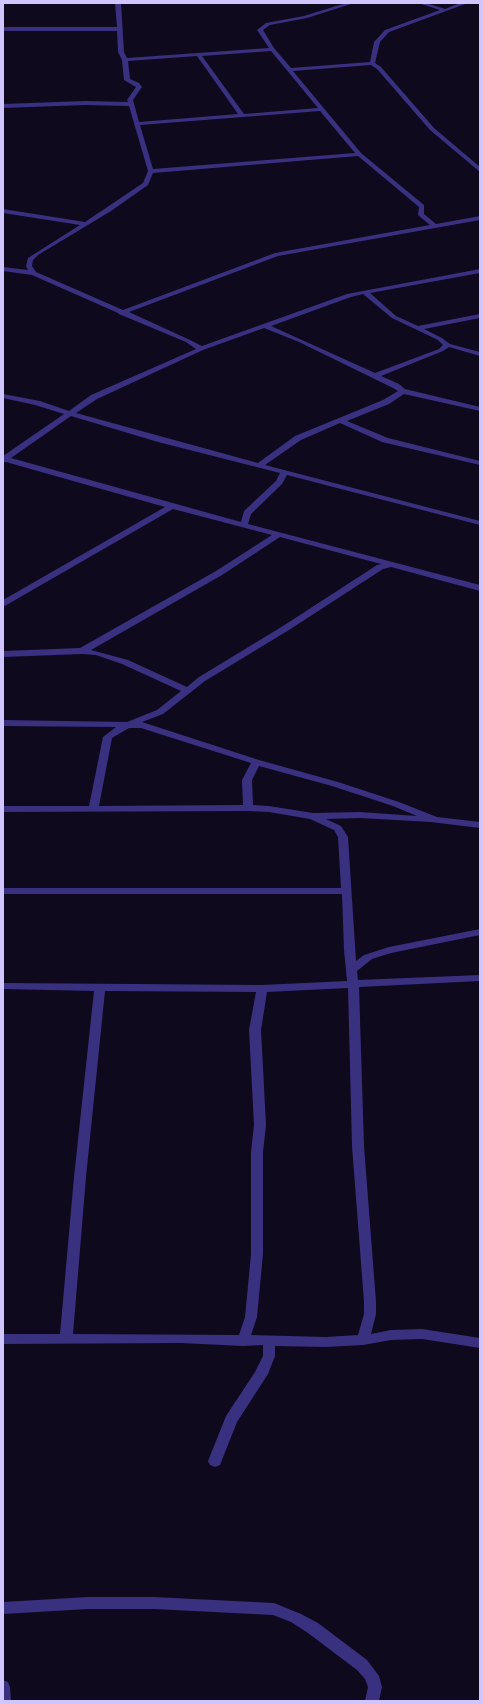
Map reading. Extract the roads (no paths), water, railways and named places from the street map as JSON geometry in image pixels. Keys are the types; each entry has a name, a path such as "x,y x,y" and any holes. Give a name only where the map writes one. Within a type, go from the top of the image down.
{"street":[{"path":"33,273 29,266 30,259 138,191 146,184 151,171 130,104 130,100 139,87 137,84 127,80 125,72 125,60 121,52 118,3"},
{"path":"351,3 310,16 264,26 260,30 272,49 359,154 422,206 421,215 434,226"},
{"path":"420,3 444,10"},
{"path":"372,63 377,42 387,31 465,3"},
{"path":"3,29 120,29"},
{"path":"3,33 12,30"},
{"path":"125,60 272,49"},
{"path":"198,54 242,115"},
{"path":"290,70 372,63 379,68 432,129 480,170"},
{"path":"3,106 85,103 130,104"},
{"path":"136,124 322,109"},
{"path":"151,171 359,154"},
{"path":"3,211 86,224"},
{"path":"121,312 264,258 480,218"},
{"path":"3,269 33,273 188,341 201,349"},
{"path":"4,459 72,414 94,397 201,349 350,295 480,271"},
{"path":"364,292 394,317 440,339 448,345 480,354"},
{"path":"417,328 480,316"},
{"path":"265,326 302,341 375,376 401,389 402,391 480,409"},
{"path":"375,376 440,350 448,345"},
{"path":"3,390 13,397"},
{"path":"260,465 298,438 392,399 402,391"},
{"path":"3,396 13,397 161,440 480,523"},
{"path":"341,421 362,431 398,444 480,463"},
{"path":"4,459 278,535 394,564 480,588"},
{"path":"244,525 247,513 279,482 285,472"},
{"path":"3,604 172,506"},
{"path":"82,651 219,573 278,535"},
{"path":"108,737 132,723 160,712 202,678 286,628 380,567 394,564"},
{"path":"3,654 82,651 97,653 126,662 187,690"},
{"path":"3,723 102,725 132,723 142,725 256,762 342,786 396,804 435,820"},
{"path":"93,809 97,796 108,737 108,732 102,725"},
{"path":"248,808 247,780 256,762"},
{"path":"3,809 248,808 268,809 313,816 360,815 435,820 480,825"},
{"path":"313,816 338,828 343,837 354,1000 358,1146 370,1302 369,1319 363,1340"},
{"path":"3,891 347,891"},
{"path":"351,970 368,957 389,950 480,932"},
{"path":"3,986 262,989 480,978"},
{"path":"66,1339 80,1177 99,1008 100,986"},
{"path":"243,1341 251,1317 257,1254 257,1152 260,1125 255,1030 262,989"},
{"path":"3,1338 181,1338 269,1342 326,1342 363,1340 391,1335 422,1334 480,1343"},
{"path":"215,1461 232,1420 262,1374 269,1356 269,1342"},
{"path":"3,1608 88,1603 154,1603 274,1609 296,1618 313,1628 362,1665 372,1676 375,1687 372,1701"},
{"path":"3,1687 4,1701"}]}
